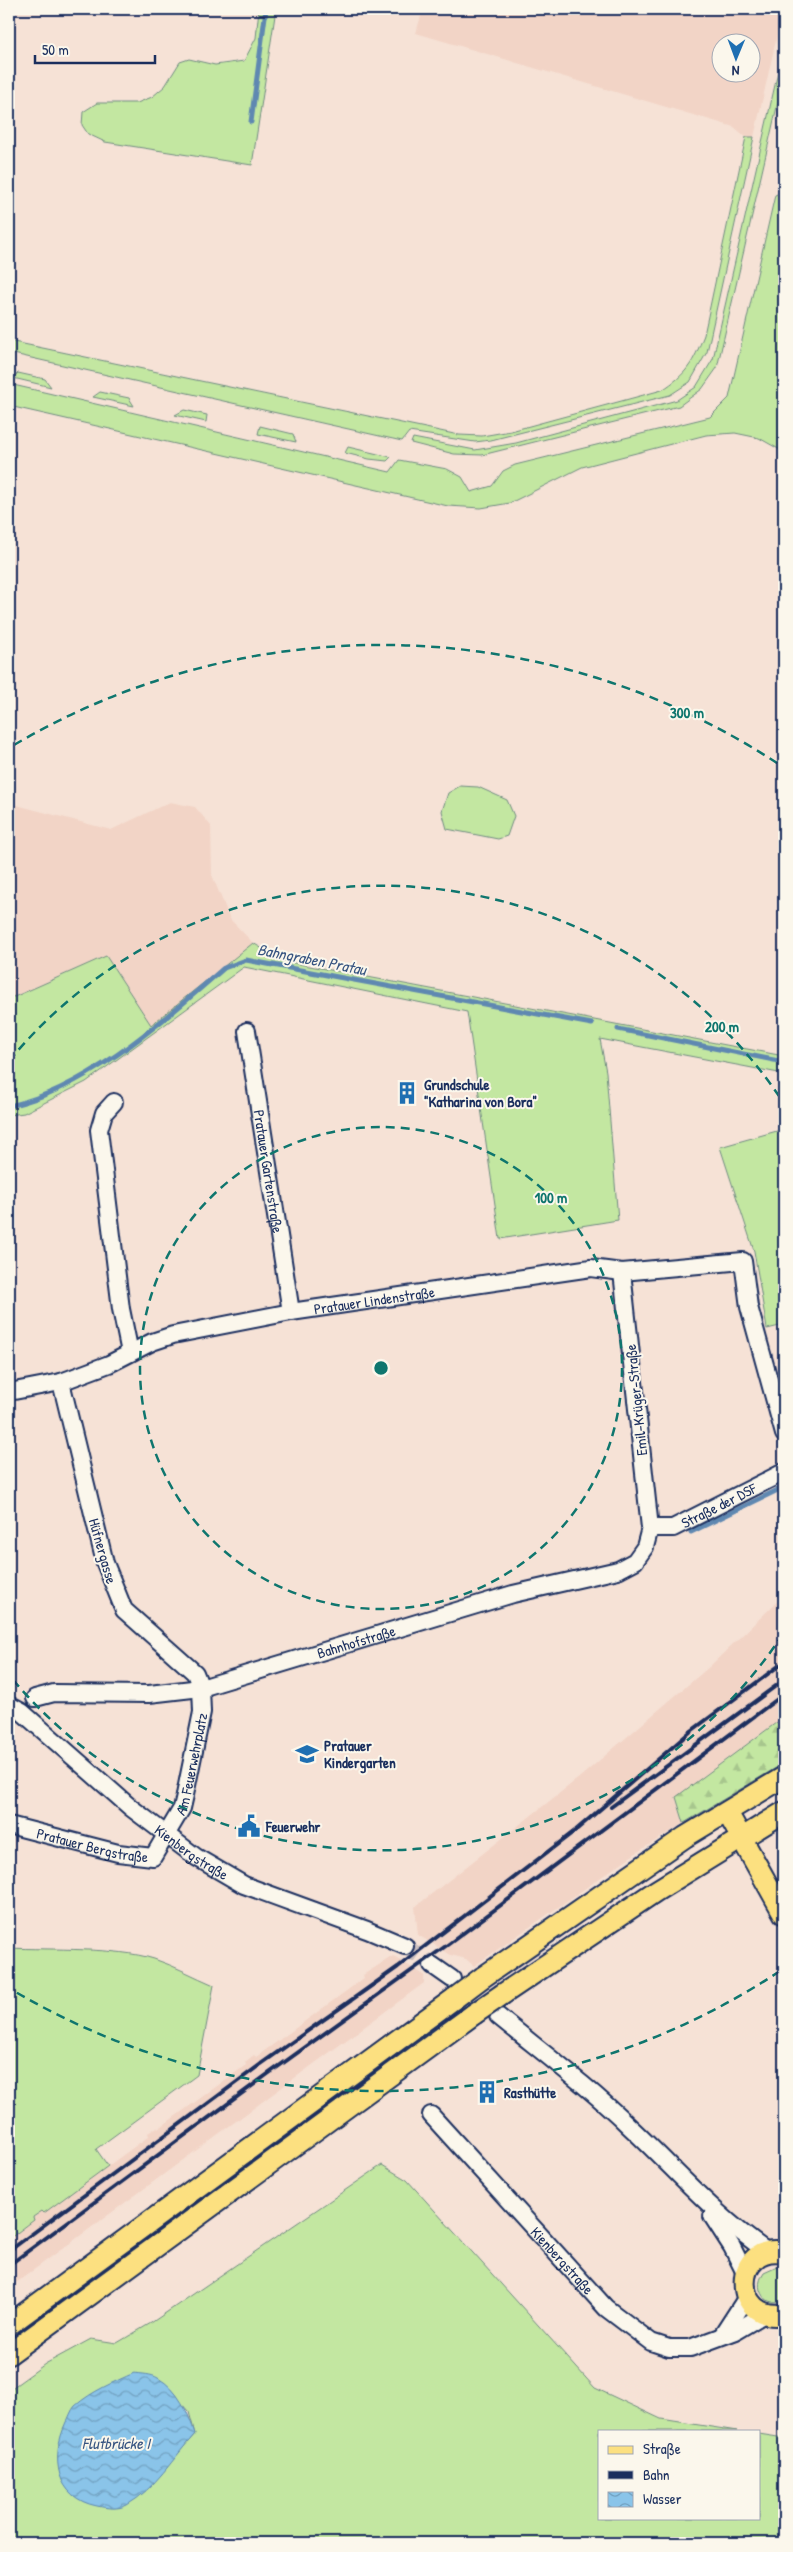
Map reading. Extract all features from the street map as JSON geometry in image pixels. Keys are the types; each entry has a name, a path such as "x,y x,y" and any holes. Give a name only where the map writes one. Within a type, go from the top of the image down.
{"main road":[{"path":"9,2325 454,1989 484,1977 580,1908 727,1812 784,1778"},
{"path":"727,1812 784,1914"},
{"path":"9,2354 474,2014 641,1901 784,1812"},
{"path":"747,2297 744,2285 745,2273 754,2260 776,2252"},
{"name":"Kienbergstraße","path":"747,2297 755,2307 775,2314"}],"street":[{"name":"Pratauer Gartenstraße","path":"247,1031 292,1312"},
{"path":"114,1102 104,1113 99,1130 121,1309 130,1353"},
{"name":"Pratauer Lindenstraße","path":"9,1392 61,1382 109,1364 173,1335 292,1312 591,1268 622,1272 743,1261 749,1307 784,1434"},
{"name":"Emil-Krüger-Straße","path":"622,1272 650,1528"},
{"name":"Hüfnergasse","path":"61,1382 105,1563 113,1587 124,1610 195,1673 200,1688"},
{"name":"Straße der DSF","path":"650,1528 673,1528 784,1472"},
{"name":"Bahnhofstraße","path":"35,1698 54,1692 149,1694 200,1688 513,1594 618,1570 635,1561 645,1547 650,1528"},
{"name":"Am Feuerwehrplatz","path":"166,1835 182,1808 202,1712 200,1688"},
{"name":"Kienbergstraße","path":"9,1705 22,1712 132,1808 196,1857 244,1885 405,1946"},
{"name":"Pratauer Bergstraße","path":"9,1825 118,1853 153,1857 166,1835"},
{"path":"432,1965 454,1989"},
{"path":"498,2016 628,2125 701,2199 733,2227 776,2252"},
{"name":"Kienbergstraße","path":"431,2115 570,2271 626,2325 651,2342 678,2349 707,2343 723,2334 736,2331 775,2314"},
{"path":"701,2199 732,2247 745,2273"},
{"path":"723,2334 747,2297"}],"shaded area":[{"path":"423,9 783,9 754,137 746,137 734,127 416,33"},
{"path":"170,802 195,807 211,826 212,875 230,919 253,943 151,1026 106,956 14,997 9,995 9,803 111,830"},
{"path":"784,1595 784,1717 676,1797 684,1823 630,1857 474,1966 466,1959 451,1955 418,1935 415,1907 580,1777 709,1667"},
{"path":"393,1956 424,1975 424,1983 9,2288 9,2239 34,2220 33,2218 42,2211 44,2213 149,2136 148,2133 157,2127 158,2129 246,2065 245,2062 254,2055 256,2057 364,1978 363,1975"}],"green space":[{"path":"259,9 276,9 252,165 105,142 88,134 82,125 83,112 97,103 137,103 152,97 165,86 180,62 189,59 215,65 244,61 256,38"},
{"path":"784,45 784,76 717,368 702,389 679,406 482,455 454,454 411,443 413,438 475,450 516,443 677,400 696,387 713,359"},
{"path":"746,137 754,137 707,352 690,382 670,395 491,440 475,442 409,432 402,441 9,353 9,341 459,435 482,436 511,431 662,390 678,379 688,367 704,335"},
{"path":"784,191 784,452 759,438 735,433 706,435 582,467 510,503 481,508 448,506 9,406 9,384 390,472 399,460 447,469 462,477 471,492 492,486 503,471 515,465 710,417 729,398 775,195"},
{"path":"18,373 45,379 51,387 13,378"},
{"path":"100,392 129,398 134,406 93,397"},
{"path":"184,410 207,415 206,422 175,415"},
{"path":"260,426 293,434 296,442 258,434"},
{"path":"348,447 391,457 387,461 369,459 345,453"},
{"path":"460,786 478,787 507,800 514,816 507,836 498,839 447,829 442,811 448,793"},
{"path":"253,943 283,961 784,1056 784,1074 600,1039 606,1072 618,1220 500,1239 467,1012 244,967 86,1082 24,1113 9,1115 9,995 14,997 106,956 151,1025"},
{"path":"784,1129 784,1325 767,1329 754,1251 720,1147"},
{"path":"784,1717 784,1763 684,1823 676,1797"},
{"path":"9,1948 121,1952 139,1955 177,1968 214,1985 197,2075 96,2149 108,2166 44,2213 42,2211 33,2217 34,2220 9,2239"},
{"path":"382,2165 407,2180 595,2388 661,2419 731,2430 598,2430 598,2520 760,2520 760,2434 784,2438 784,2543 9,2543 9,2390 45,2364 91,2339 117,2343 151,2323","holes":["158,2378 189,2412 195,2434 172,2460"]},
{"path":"775,2267 784,2269 784,2301 772,2302 766,2300 760,2290 759,2283 764,2272"}],"water":[{"name":"Flutbrücke I","path":"134,2373 156,2377 177,2395 190,2418 195,2434 155,2482 127,2505 120,2508 109,2508 83,2502 72,2494 60,2474 58,2449 66,2423 74,2408 82,2401 103,2387"}],"waterway":[{"path":"251,122 266,9"},
{"name":"Bahngraben Pratau","path":"9,1106 67,1085 96,1069 150,1030 224,968 246,960 592,1024"},
{"name":"Bahngraben Pratau","path":"618,1029 784,1062"},
{"path":"691,1532 784,1487"}],"tunnel":[{"path":"405,1946 432,1965"}],"railway":[{"path":"9,2251 261,2064 398,1967 576,1830 690,1732 784,1662"},
{"path":"611,1807 784,1680"},
{"path":"9,2265 268,2074 450,1943 784,1694"}],"place":[{"name":"Grundschule \"Katharina von Bora\"","path":"407,1093"},
{"name":"Pratauer Kindergarten","path":"307,1754"},
{"name":"Feuerwehr","path":"249,1826"},
{"name":"Rasthütte","path":"487,2092"}]}
